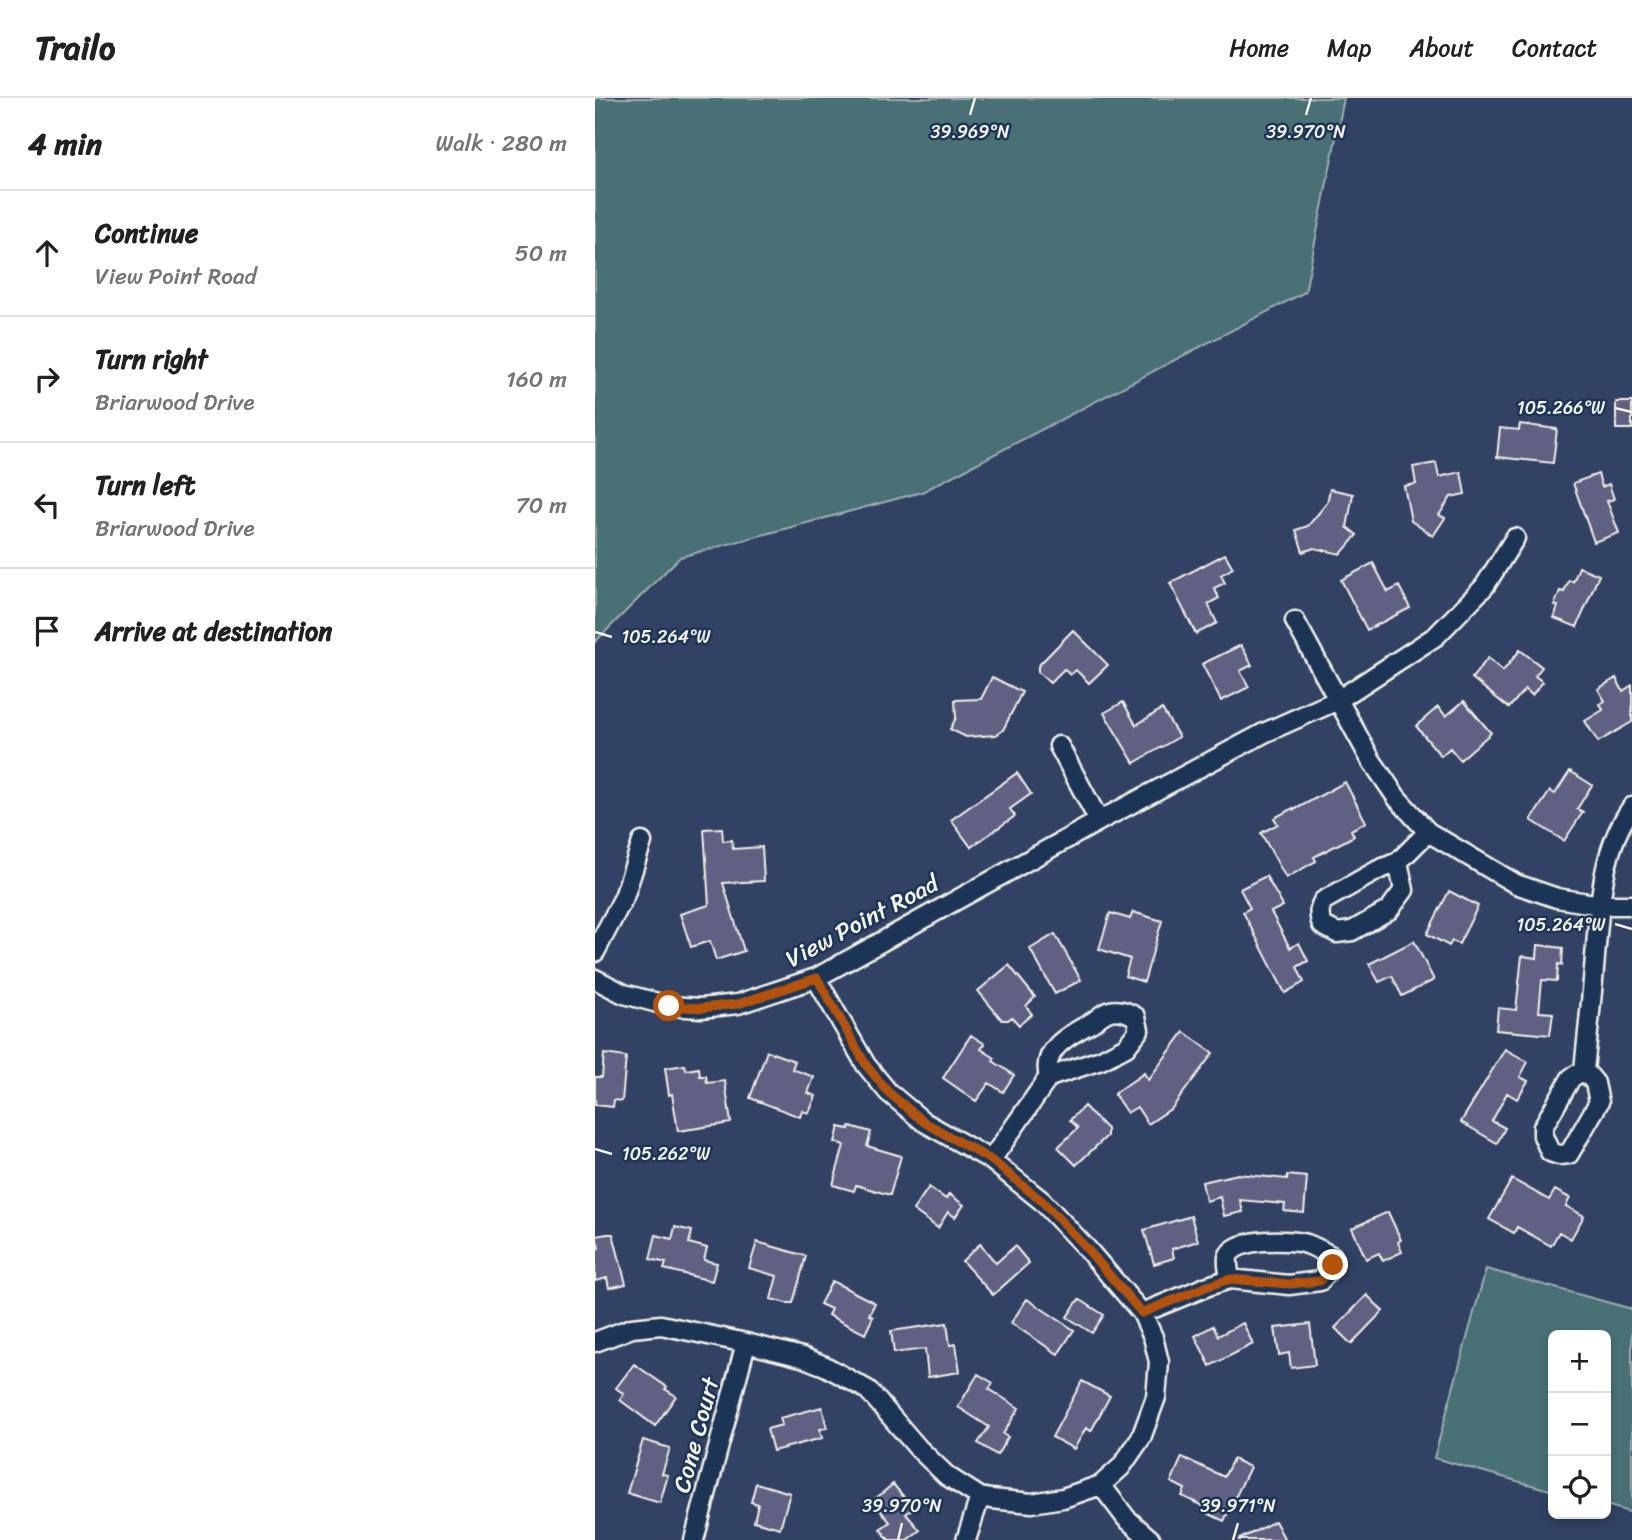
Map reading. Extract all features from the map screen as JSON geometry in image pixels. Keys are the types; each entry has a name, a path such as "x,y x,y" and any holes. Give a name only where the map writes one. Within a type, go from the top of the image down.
{"street":[{"name":"View Point Road","path":"595,979 624,994 669,1006 701,1008 738,1004 817,978 1099,821 1264,733 1338,700 1436,636 1485,587 1515,538"},
{"path":"1295,621 1371,760 1397,798 1428,832 1516,884 1557,898 1600,905 1632,905"},
{"path":"1059,746 1099,821"},
{"path":"1584,1070 1600,905 1607,861 1623,820 1632,807"},
{"path":"1398,862 1404,890 1389,910 1352,931 1337,933 1322,925 1319,907 1323,901 1378,870 1398,862 1428,832"},
{"path":"595,952 624,897 642,842"},
{"path":"595,1342 632,1328 661,1325 802,1357 825,1366 868,1390 918,1448 947,1476 981,1497 1032,1503 1063,1499 1101,1485 1121,1467 1141,1438 1156,1397 1159,1362 1153,1336 1142,1313 1042,1201 991,1160 924,1122 888,1092 866,1065 817,978"},
{"path":"991,1160 1049,1077 1101,1060 1126,1047 1139,1030 1136,1017 1128,1012 1111,1011 1062,1040 1053,1049 1048,1066 1049,1077"},
{"path":"1142,1313 1230,1279 1289,1284 1320,1281 1333,1265 1332,1256 1304,1243 1265,1241 1243,1244 1234,1249 1228,1257 1230,1279"},
{"name":"Cone Court","path":"694,1540 746,1343"},
{"path":"1101,1485 1126,1518 1151,1540"},
{"path":"966,1540 981,1497"}],"green space":[{"path":"595,98 1344,98 1305,292 922,492 680,557 595,642"},
{"path":"1486,1269 1632,1309 1632,1513 1611,1507 1611,1330 1548,1330 1548,1490 1434,1458"}],"building":[{"path":"1616,402 1632,402 1632,429 1616,429"},
{"path":"1520,424 1557,429 1553,463 1497,457 1500,428 1519,430"},
{"path":"1436,463 1439,477 1461,472 1465,494 1451,497 1439,515 1445,518 1433,536 1411,521 1404,486 1416,484 1413,467"},
{"path":"1598,474 1602,487 1609,484 1614,499 1607,501 1619,533 1594,542 1573,483"},
{"path":"1330,489 1353,494 1347,527 1357,535 1341,554 1314,548 1303,552 1296,530 1308,526 1327,503"},
{"path":"1225,554 1233,568 1221,575 1225,583 1214,588 1219,598 1208,604 1217,623 1196,634 1170,583"},
{"path":"1373,563 1388,592 1399,586 1410,608 1367,630 1341,580"},
{"path":"1579,567 1599,575 1577,627 1554,618 1558,606 1554,605 1569,580 1573,582"},
{"path":"1073,630 1108,665 1089,683 1076,670 1070,675 1064,669 1050,683 1038,672 1038,666"},
{"path":"1241,645 1252,665 1240,671 1249,687 1221,701 1202,664"},
{"path":"1520,650 1542,667 1535,676 1543,682 1532,695 1525,689 1509,708 1472,678 1488,658 1503,671"},
{"path":"992,677 1022,692 1003,730 996,735 966,737 950,729 956,718 955,700 981,699"},
{"path":"1616,678 1623,691 1632,685 1632,722 1598,742 1585,721 1603,710 1600,704 1605,701 1598,689"},
{"path":"1464,701 1491,733 1460,760 1450,748 1441,756 1416,726 1438,707 1446,716"},
{"path":"1123,702 1136,725 1162,709 1179,737 1134,763 1104,713"},
{"path":"1570,771 1592,785 1577,809 1583,812 1564,841 1531,820 1550,791 1555,794"},
{"path":"1017,773 1031,794 1010,809 1015,816 971,847 951,820"},
{"path":"1345,782 1366,822 1351,830 1354,836 1314,857 1316,861 1286,878 1261,833 1278,824 1274,818"},
{"path":"722,828 723,841 732,840 733,849 762,847 764,881 723,883 744,951 716,960 710,941 691,947 680,914 709,905 704,829"},
{"path":"1266,876 1283,906 1271,912 1290,948 1299,943 1308,961 1297,967 1304,982 1285,993 1243,912 1250,908 1240,889"},
{"path":"1449,891 1478,906 1459,944 1452,941 1449,946 1427,934"},
{"path":"1133,912 1162,921 1144,982 1125,976 1130,959 1099,949 1110,913 1130,919"},
{"path":"1055,934 1081,980 1055,994 1030,949"},
{"path":"1414,941 1434,980 1402,996 1392,976 1379,982 1369,964"},
{"path":"1538,945 1563,948 1557,981 1542,980 1539,1012 1553,1013 1550,1035 1496,1030 1498,1008 1516,1010 1522,956 1537,958"},
{"path":"1009,965 1035,997 1026,1006 1032,1014 1019,1025 1012,1017 1002,1020 978,991"},
{"path":"1184,1032 1213,1053 1172,1108 1148,1124 1137,1107 1127,1113 1114,1094 1144,1073 1148,1080"},
{"path":"971,1035 985,1044 981,1049 995,1058 993,1061 1014,1075 1003,1092 989,1083 976,1101 943,1078"},
{"path":"1505,1049 1528,1062 1520,1077 1528,1081 1517,1099 1507,1093 1492,1121 1505,1128 1497,1143 1461,1122"},
{"path":"767,1051 795,1061 792,1069 814,1077 808,1093 816,1096 809,1113 802,1111 800,1117 750,1098"},
{"path":"604,1054 626,1057 622,1101 614,1100 613,1107 595,1105 595,1077 602,1077"},
{"path":"685,1065 686,1070 699,1068 700,1076 706,1076 707,1083 725,1081 731,1123 678,1131 665,1068"},
{"path":"1084,1106 1107,1129 1107,1136 1076,1165 1058,1147 1078,1128 1070,1120"},
{"path":"850,1126 871,1132 867,1146 901,1156 890,1195 856,1185 854,1191 833,1185 844,1145 835,1142 839,1127 849,1129"},
{"path":"1238,1174 1287,1179 1287,1175 1307,1177 1304,1213 1284,1211 1285,1204 1240,1200 1243,1212 1224,1216 1220,1197 1206,1201 1202,1182"},
{"path":"1512,1179 1549,1200 1555,1190 1570,1198 1566,1206 1584,1216 1571,1239 1559,1232 1551,1246 1517,1227 1514,1233 1489,1219"},
{"path":"929,1187 946,1199 949,1194 964,1205 955,1217 948,1212 938,1228 913,1210"},
{"path":"1388,1212 1401,1240 1398,1242 1402,1252 1383,1261 1379,1253 1366,1259 1352,1228"},
{"path":"1191,1216 1198,1241 1172,1249 1174,1258 1154,1264 1144,1230"},
{"path":"675,1227 692,1231 689,1243 707,1248 704,1260 717,1263 712,1281 664,1269 666,1263 650,1259 656,1235 672,1239"},
{"path":"613,1234 626,1284 609,1288 607,1278 595,1281 595,1249 599,1248 596,1236"},
{"path":"757,1242 806,1256 793,1303 771,1299 777,1276 749,1268"},
{"path":"980,1244 996,1263 1015,1246 1029,1263 993,1295 962,1261"},
{"path":"832,1281 875,1303 869,1315 873,1317 865,1334 828,1315 831,1309 820,1304"},
{"path":"1367,1295 1383,1311 1351,1344 1335,1328"},
{"path":"1027,1299 1074,1330 1058,1354 1011,1323"},
{"path":"1079,1299 1104,1315 1092,1333 1067,1317"},
{"path":"947,1323 950,1345 956,1344 960,1372 928,1377 925,1349 894,1353 891,1331"},
{"path":"1243,1323 1253,1344 1210,1366 1195,1336 1213,1326 1218,1336"},
{"path":"1310,1324 1315,1365 1291,1368 1289,1353 1279,1355 1275,1328"},
{"path":"634,1364 676,1396 655,1426 620,1400 624,1394 616,1388"},
{"path":"978,1374 993,1383 989,1389 1019,1408 1003,1434 1008,1437 997,1455 978,1443 989,1427 958,1407"},
{"path":"1082,1381 1110,1396 1091,1431 1086,1428 1074,1449 1052,1437"},
{"path":"822,1407 827,1428 820,1429 822,1438 773,1451 767,1429 782,1425 780,1418"},
{"path":"643,1440 670,1448 662,1474 668,1475 660,1503 627,1493"},
{"path":"1182,1457 1224,1477 1233,1459 1250,1467 1224,1521 1207,1513 1209,1509 1182,1496 1185,1489 1171,1482"},
{"path":"756,1483 790,1493 780,1528 754,1521 758,1504 751,1502"},
{"path":"893,1484 913,1508 906,1514 920,1530 907,1540 889,1540 880,1529 890,1522 873,1501"},
{"path":"1275,1521 1285,1540 1238,1540"}],"route":[{"path":"669,1006 701,1008 738,1004 817,978 866,1065 888,1092 924,1122 991,1160 1042,1201 1142,1313 1230,1279 1289,1284 1320,1281 1333,1265"}]}
